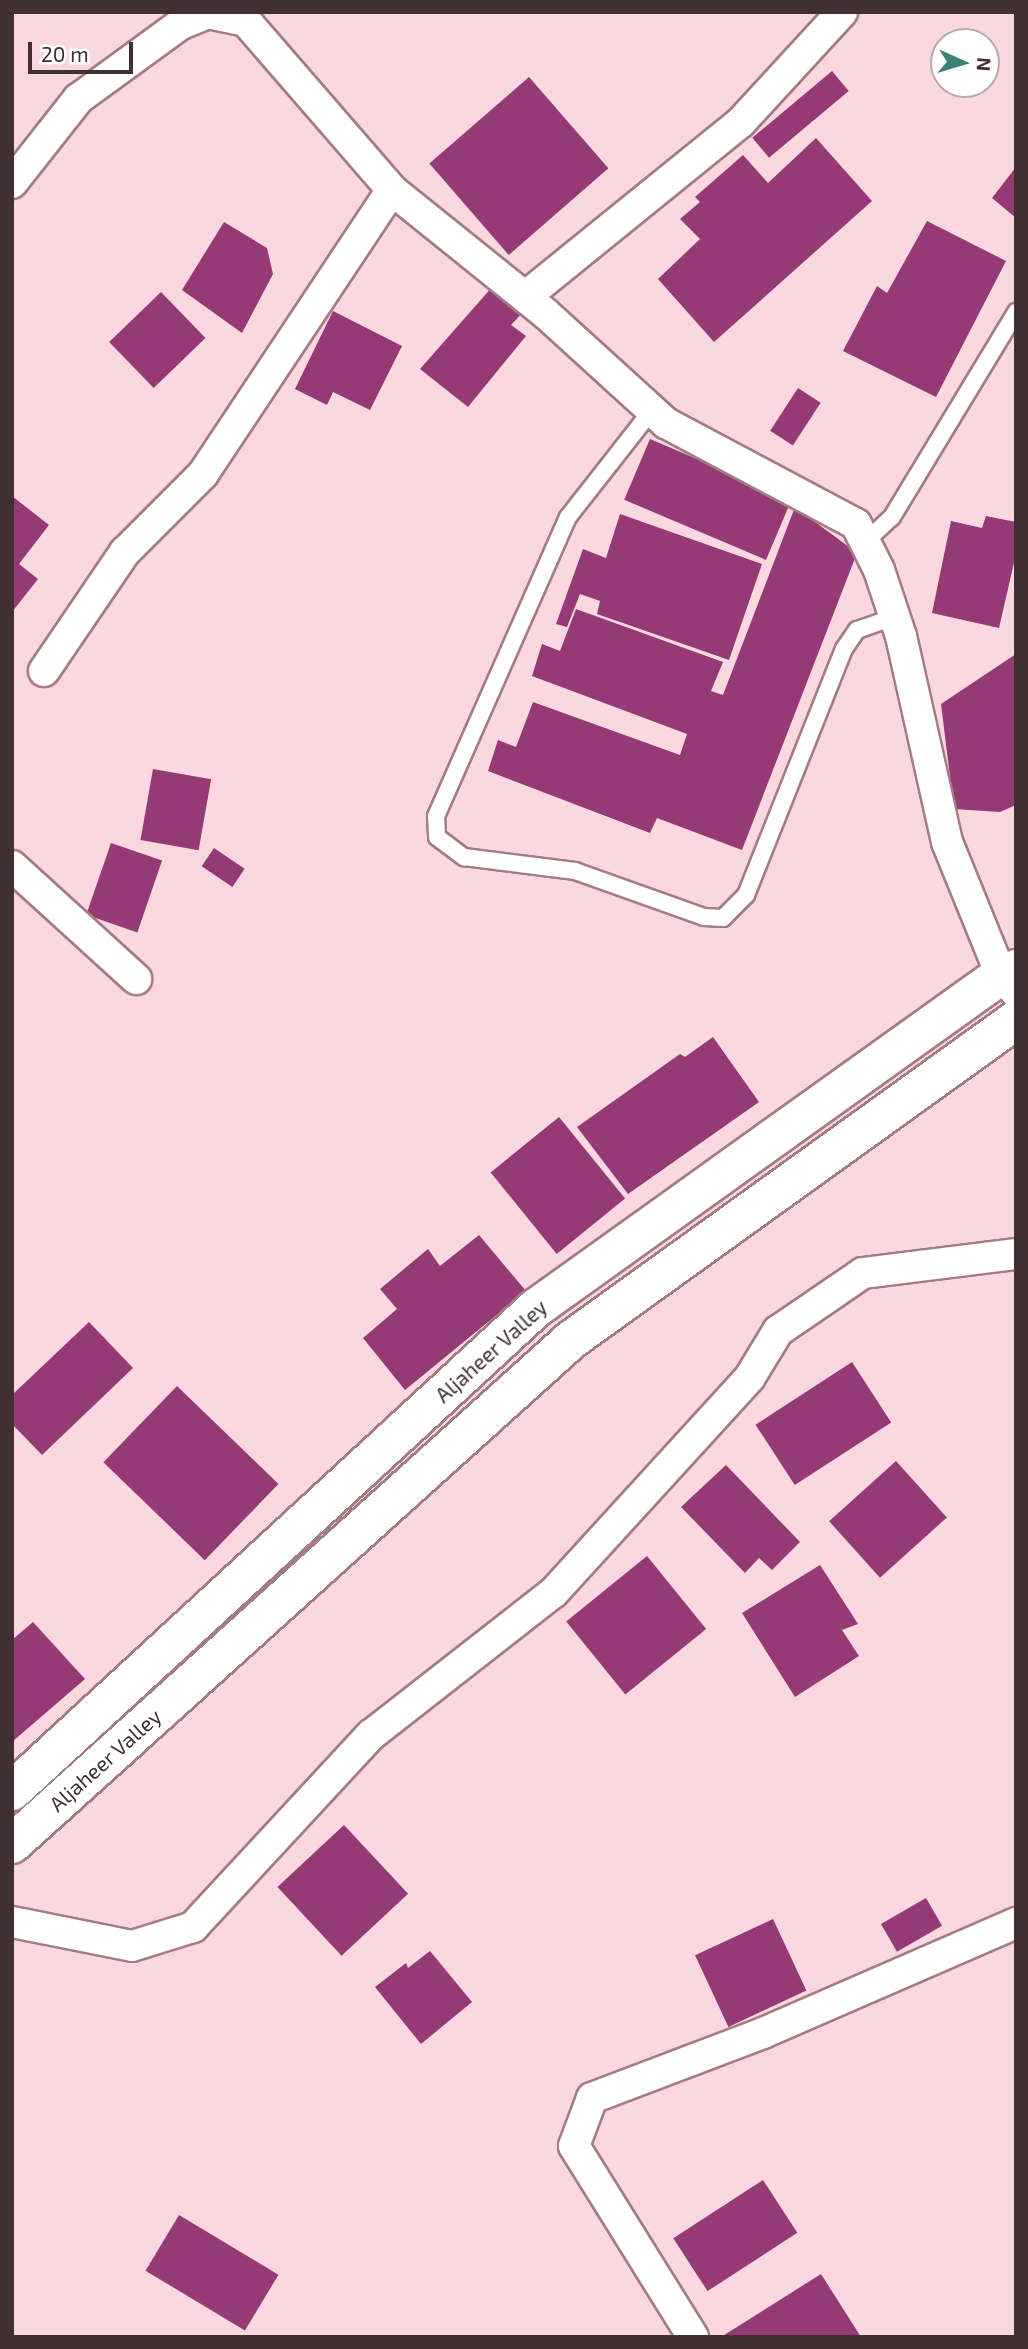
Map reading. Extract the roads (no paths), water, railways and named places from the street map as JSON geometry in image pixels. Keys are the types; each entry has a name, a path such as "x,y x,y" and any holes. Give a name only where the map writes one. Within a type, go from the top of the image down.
{"street":[{"path":"525,297 740,123 842,12"},
{"path":"12,183 78,99 181,24 208,13 242,17 392,190 525,297 666,423 856,524 895,617 947,842 1011,979"},
{"path":"44,671 125,552 203,474 392,190"},
{"path":"12,866 136,979"},
{"name":"Aljaheer Valley","path":"12,1791 536,1308 1011,979"},
{"name":"Aljaheer Valley","path":"12,1844 571,1340 1016,1020"},
{"path":"12,1922 132,1945 193,1927 372,1735 553,1593 750,1377 778,1331 863,1273 1016,1254"},
{"path":"693,2337 574,2146 592,2098 763,2033 1016,1923"}],"lane":[{"path":"865,542 892,517 1016,312"},
{"path":"652,410 568,517 436,816 437,837 464,857 575,871 704,917 723,918 746,895 844,649 857,630 895,617"}]}
